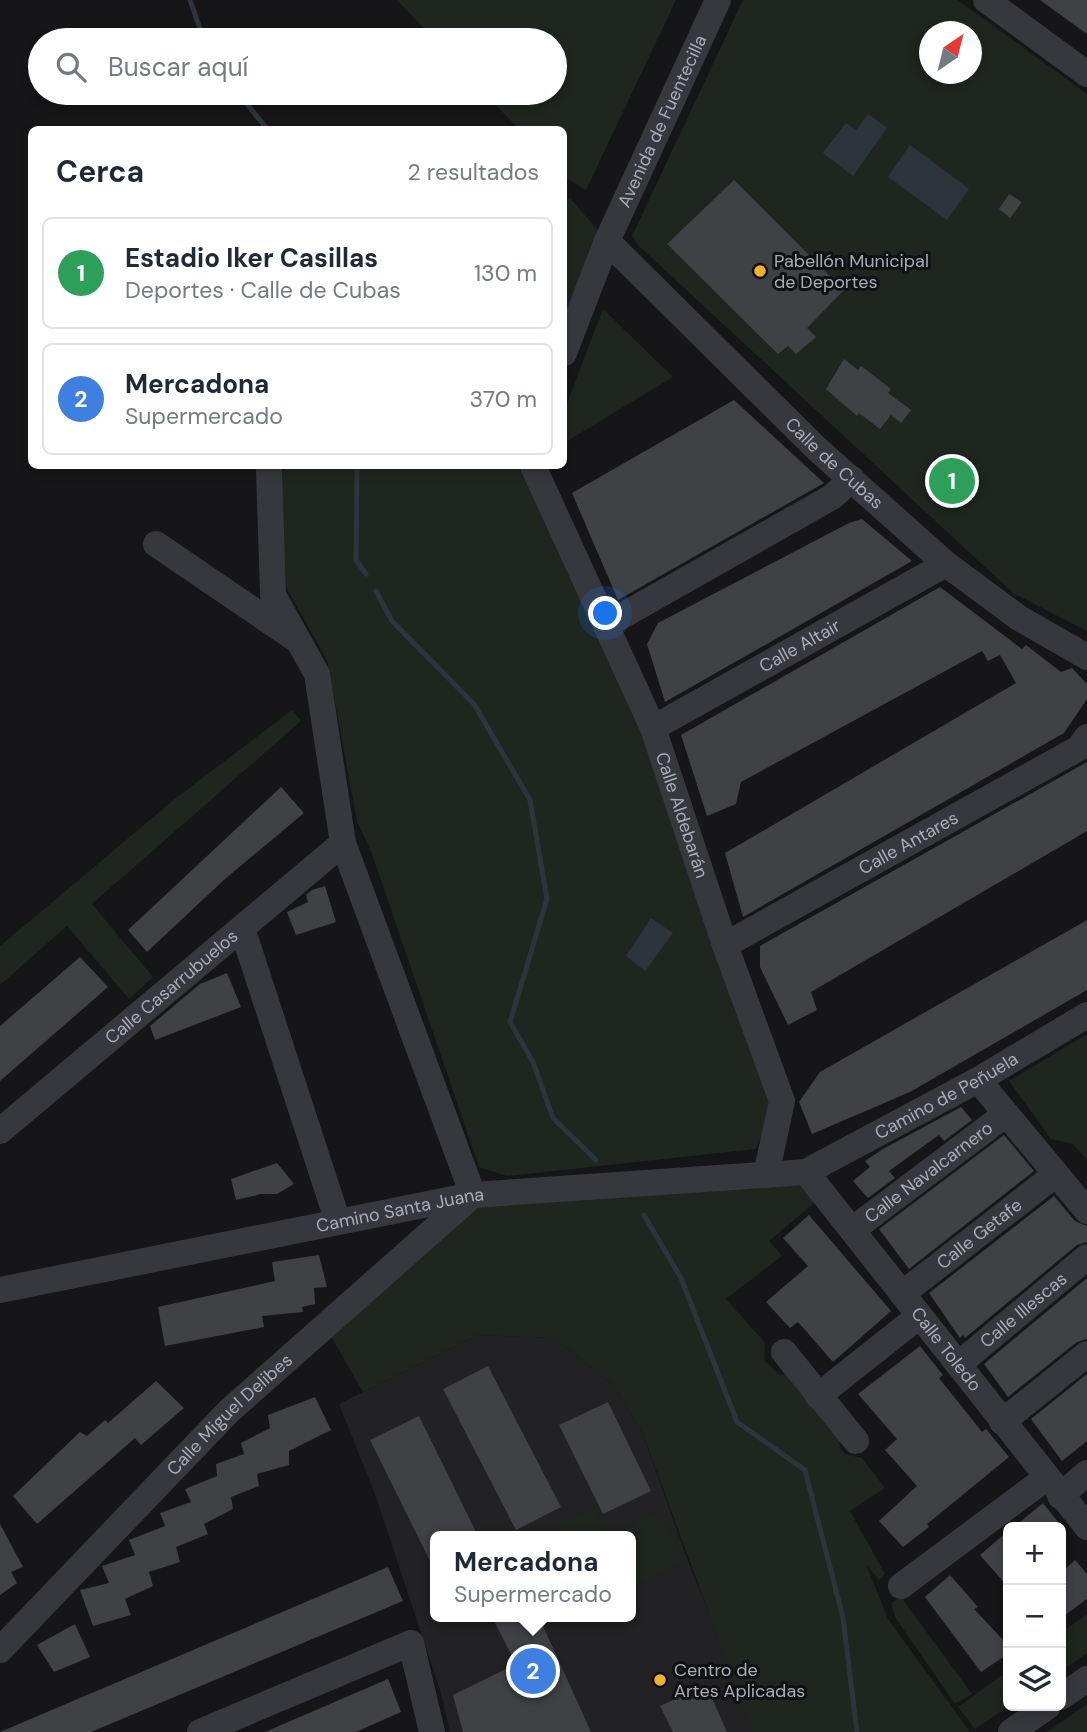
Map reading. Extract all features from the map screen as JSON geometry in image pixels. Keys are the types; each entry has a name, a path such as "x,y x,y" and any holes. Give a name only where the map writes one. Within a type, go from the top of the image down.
{"street":[{"name":"Avenida de Fuentecilla","path":"607,242 718,0"},
{"path":"986,0 1087,74"},
{"path":"567,345 607,242"},
{"name":"Calle de Cubas","path":"607,242 852,479 946,564 1019,618 1087,657"},
{"name":"Calle Aldebarán","path":"534,469 653,728 725,945 782,1101 766,1175"},
{"path":"269,470 273,595 317,674 343,843 473,1195"},
{"path":"606,625 832,497 852,479"},
{"path":"156,544 299,641"},
{"name":"Calle Altair","path":"653,728 946,564"},
{"name":"Calle Antares","path":"725,945 1079,747 1087,737"},
{"name":"Calle Casarrubuelos","path":"0,1131 343,843"},
{"path":"242,928 338,1222"},
{"name":"Camino de Peñuela","path":"806,1172 978,1080 1087,1015"},
{"path":"978,1080 1087,1212"},
{"name":"Calle Navalcarnero","path":"852,1230 1006,1114"},
{"name":"Camino Santa Juana","path":"0,1290 473,1195 806,1172"},
{"name":"Calle Toledo","path":"806,1172 1087,1527"},
{"name":"Calle Getafe","path":"902,1294 1056,1174"},
{"name":"Calle Miguel Delibes","path":"0,1650 229,1411 473,1195"},
{"name":"Calle Illescas","path":"959,1364 1087,1257"},
{"path":"818,1396 919,1316"},
{"path":"784,1352 856,1441"},
{"path":"1002,1422 1087,1354"},
{"path":"901,1586 1053,1487 1087,1473"},
{"path":"200,1732 411,1643 432,1732"},
{"path":"1066,1694 1087,1679"},
{"path":"1011,1732 1041,1711"}],"shaded area":[{"path":"397,0 676,0 586,190 567,179 567,126 516,126 496,105 567,105 567,28 424,28"},
{"path":"743,0 958,0 1087,94 1087,631 1013,593 639,246 632,236"},
{"path":"868,114 887,128 853,176 823,153 846,123 856,130"},
{"path":"910,145 969,189 947,220 888,177"},
{"path":"570,198 607,241 567,345 567,201"},
{"path":"603,309 673,377 567,441 567,403"},
{"path":"285,469 534,469 653,728 782,1101 755,1149 507,1176 479,1167 372,854 357,821 327,660 287,589 268,485"},
{"path":"292,710 301,721 92,904 153,977 129,999 67,926 0,985 0,946 176,798"},
{"path":"651,918 673,933 645,971 626,956"},
{"path":"1087,1034 1087,1160 1073,1144 1051,1139 1009,1081"},
{"path":"806,1172 824,1195 769,1241 782,1256 726,1299 765,1343 764,1360 780,1375 790,1373 839,1434 840,1448 845,1454 862,1458 885,1488 850,1511 885,1574 879,1580 866,1564 888,1619 970,1732 753,1732 641,1429 613,1385 555,1338 477,1335 363,1392 325,1326 473,1195 757,1189 766,1175"},
{"path":"477,1335 555,1338 613,1385 641,1429 689,1564 758,1732 450,1732 440,1690 375,1494 339,1404"},
{"path":"594,1507 606,1531 548,1531"},
{"path":"660,1512 685,1560 636,1584 636,1531 623,1531"},
{"path":"901,1597 972,1694 955,1704 895,1617 891,1603"},
{"path":"1087,1614 1087,1653 1066,1668 1066,1648 1066,1629"},
{"path":"1003,1675 1003,1710 975,1729 958,1707"},
{"path":"1087,1704 1087,1732 1047,1732"}],"building":[{"path":"1040,0 1087,0 1087,34"},
{"name":"Pabellón Municipal de Deportes","path":"734,180 844,290 807,328 816,337 796,354 788,346 778,354 667,244"},
{"path":"1009,194 1022,202 1010,218 999,209"},
{"path":"844,359 858,370 861,366 891,389 888,393 911,410 901,423 891,415 880,429 859,413 857,416 826,389"},
{"path":"734,400 824,483 618,600 572,493"},
{"path":"862,519 912,561 665,702 647,644 658,623 849,523"},
{"path":"940,587 1022,649 1026,645 1061,672 1072,668 1087,684 1087,699 1064,733 743,917 725,853 1016,683 1000,655 988,661 982,651 741,782 736,804 707,816 681,735"},
{"path":"1087,762 1087,831 811,992 817,1010 788,1025 760,967 760,946"},
{"path":"281,787 304,813 226,878 147,952 128,930"},
{"path":"325,886 336,922 296,935 287,912 308,902 306,895 312,890"},
{"path":"1087,920 1087,990 910,1092 812,1134 799,1102 820,1072"},
{"path":"80,957 108,987 0,1081 0,1026"},
{"path":"227,973 241,1007 155,1040 150,1026 200,984"},
{"path":"961,1107 972,1120 944,1141 939,1135 889,1171 895,1178 868,1198 853,1181 870,1167 865,1161"},
{"path":"1004,1135 1034,1171 909,1269 879,1229"},
{"path":"277,1163 294,1184 277,1194 261,1194 236,1200 231,1179"},
{"path":"1054,1196 1075,1221 1087,1226 1087,1242 1077,1245 965,1338 963,1335 960,1338 929,1293"},
{"path":"809,1215 891,1311 833,1362 798,1322 790,1328 766,1302 808,1266 783,1238"},
{"path":"319,1255 327,1287 314,1288 315,1304 302,1307 303,1312 262,1316 264,1327 165,1346 158,1307 275,1281 272,1262"},
{"path":"1087,1278 1087,1339 1077,1342 1008,1397 984,1364"},
{"path":"920,1346 943,1375 939,1378 982,1432 986,1429 1009,1457 903,1547 879,1521 917,1486 885,1450 897,1439 858,1394"},
{"path":"488,1366 561,1507 516,1530 443,1389"},
{"path":"1087,1374 1087,1441 1062,1461 1031,1419"},
{"path":"156,1381 184,1408 141,1445 135,1438 37,1524 13,1496 80,1432 87,1436 105,1420 108,1423"},
{"path":"315,1397 331,1430 289,1451 289,1465 257,1474 259,1486 231,1497 233,1509 204,1524 208,1534 176,1547 180,1562 149,1572 153,1586 125,1599 131,1615 93,1626 80,1590 109,1583 102,1566 135,1555 129,1540 165,1526 160,1513 191,1502 185,1489 217,1476 216,1464 244,1454 241,1443 270,1428 268,1415"},
{"path":"608,1402 651,1491 603,1514 559,1425"},
{"path":"419,1416 476,1531 430,1531 430,1561 370,1440"},
{"path":"1043,1503 1058,1522 1020,1522"},
{"path":"0,1524 23,1567 11,1572 17,1583 0,1595"},
{"path":"1003,1535 1003,1581 980,1555"},
{"path":"1075,1560 1087,1574 1087,1599 1066,1614 1066,1585 1066,1568"},
{"path":"388,1567 403,1601 91,1732 0,1732"},
{"path":"950,1575 978,1607 974,1609 1003,1640 1003,1657 981,1672 925,1597"},
{"path":"495,1622 541,1622 591,1732 463,1732 453,1695 516,1664"},
{"path":"75,1624 90,1657 54,1672 37,1645"},
{"path":"388,1679 401,1712 356,1732 265,1732"},
{"name":"Centro de Artes Aplicadas","path":"706,1685 727,1732 673,1732 660,1706"}],"waterway":[{"path":"190,0 200,28"},
{"path":"248,105 265,126"},
{"path":"357,469 356,560 366,574"},
{"path":"376,591 392,621 474,704 530,800 547,899 510,1022 533,1062 553,1118 596,1160"},
{"path":"644,1215 681,1278 737,1422 805,1470 843,1618 857,1732"}],"place":[{"name":"Pabellón Municipal de Deportes","path":"760,271"},
{"name":"Estadio Iker Casillas","path":"952,481"},
{"name":"Mercadona","path":"533,1671"},
{"name":"Centro de Artes Aplicadas","path":"660,1680"}]}
